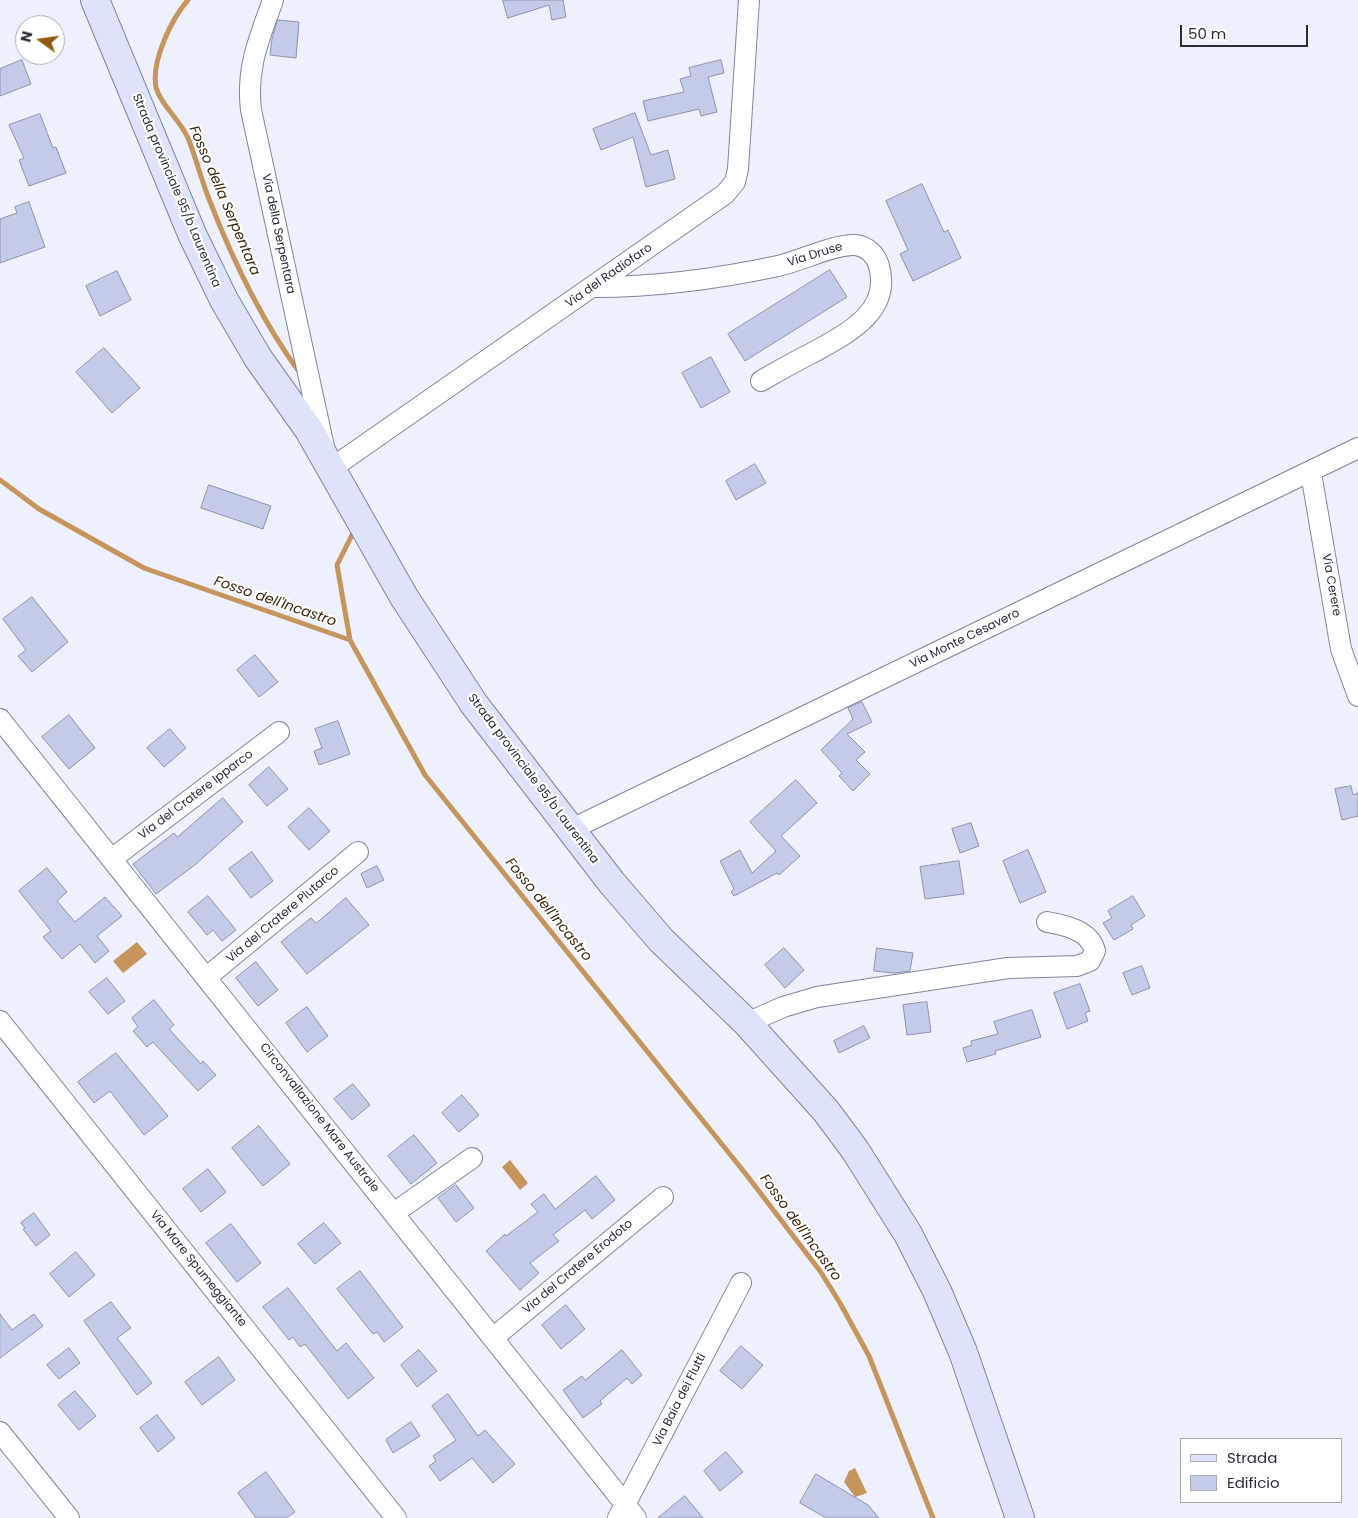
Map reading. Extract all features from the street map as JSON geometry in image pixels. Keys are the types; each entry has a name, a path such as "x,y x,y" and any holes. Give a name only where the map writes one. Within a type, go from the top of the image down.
{"main road":[{"name":"Strada provinciale 95/b Laurentina","path":"95,0 192,234 214,280 258,358 309,430 329,470 404,597 474,704 612,883 661,940 747,1023 842,1132 908,1234 937,1291 962,1352 1020,1518"}],"street":[{"name":"Via della Serpentara","path":"272,0 251,66 249,85 251,110 329,470"},
{"name":"Via del Radiofaro","path":"329,470 719,200 734,182 738,169 749,0"},
{"name":"Via Druse","path":"594,287 656,286 693,281 782,265 845,246 860,246 872,253 879,266 880,284 876,302 870,313 850,332 760,381"},
{"name":"Via Monte Cesavero","path":"572,829 1311,473 1358,448"},
{"name":"Via Cerere","path":"1311,473 1341,649 1358,696"},
{"name":"Circonvallazione Mare Australe","path":"0,719 113,858 493,1338 627,1513"},
{"name":"Via del Cratere Ipparco","path":"113,858 279,732"},
{"name":"Via del Cratere Plutarco","path":"207,977 358,852"},
{"path":"747,1023 788,1005 817,997 1003,968 1077,966 1090,961 1095,950 1088,939 1071,928 1047,922"},
{"name":"Via Mare Spumeggiante","path":"0,1021 396,1518"},
{"path":"394,1213 472,1158"},
{"name":"Via del Cratere Erodoto","path":"493,1338 663,1197"},
{"name":"Via Baia dei Flutti","path":"627,1513 741,1282"},
{"path":"0,1432 69,1518"}],"shaded area":[{"path":"137,942 147,954 123,973 113,961"},
{"path":"510,1160 528,1183 520,1190 502,1167"},
{"path":"855,1468 867,1493 855,1497 844,1482 849,1471"}],"building":[{"path":"503,0 563,0 566,17 552,20 549,5 508,18"},
{"path":"278,20 299,22 296,58 270,55 272,39"},
{"path":"721,60 724,73 708,77 717,112 701,116 699,109 648,121 643,101 684,92 680,79 691,76 689,68"},
{"path":"15,63 15,65 24,65 31,84 0,96 0,69"},
{"path":"635,113 651,155 668,150 675,179 646,187 633,137 601,150 593,129"},
{"path":"40,114 53,148 56,147 66,173 29,186 19,160 24,158 9,125"},
{"path":"922,184 944,232 948,230 961,258 913,281 900,254 908,250 886,201"},
{"path":"29,202 45,247 0,263 0,219 17,213 15,207"},
{"path":"830,270 847,297 745,361 728,334"},
{"path":"117,271 131,300 100,316 86,286"},
{"path":"104,348 140,388 112,413 76,372"},
{"path":"711,357 730,392 701,408 682,373"},
{"path":"755,464 766,483 736,500 726,481"},
{"path":"209,485 271,506 263,529 201,508"},
{"path":"32,597 68,642 32,672 18,656 26,650 3,619"},
{"path":"255,655 278,682 259,697 237,670"},
{"path":"862,702 872,722 847,734 865,752 856,760 870,774 853,791 839,776 842,773 821,750 853,719 848,708"},
{"path":"69,715 95,748 69,769 42,737"},
{"path":"338,721 350,754 319,765 314,751 322,748 315,729"},
{"path":"170,729 186,748 164,767 147,748"},
{"path":"269,767 288,789 267,806 249,785"},
{"path":"796,780 817,803 781,836 800,856 779,875 777,873 734,896 731,892 734,889 720,861 740,850 752,873 776,851 750,822"},
{"path":"1351,786 1353,795 1358,793 1358,816 1342,820 1335,789"},
{"path":"223,798 243,822 196,864 156,894 133,864 174,833 177,837"},
{"path":"309,808 330,831 309,850 288,827"},
{"path":"971,823 979,846 960,853 952,829"},
{"path":"1028,850 1046,892 1020,903 1003,861"},
{"path":"252,852 273,881 251,898 229,869"},
{"path":"959,861 964,894 925,899 920,867"},
{"path":"377,866 384,880 367,888 361,874"},
{"path":"47,868 67,892 57,901 75,922 105,897 122,916 97,936 109,951 95,963 80,944 62,959 43,937 51,931 19,891"},
{"path":"208,896 236,930 222,941 213,930 207,935 188,912"},
{"path":"1133,896 1145,916 1131,925 1133,929 1114,940 1103,923 1112,918 1108,911"},
{"path":"346,898 369,925 307,974 281,942 311,918 316,923"},
{"path":"784,948 804,970 785,988 765,965"},
{"path":"877,948 913,953 910,971 894,973 874,971"},
{"path":"256,962 278,990 258,1006 236,978"},
{"path":"1142,966 1150,988 1132,995 1123,973"},
{"path":"107,978 125,1001 108,1014 89,992"},
{"path":"1080,984 1090,1011 1085,1013 1088,1021 1067,1029 1054,993"},
{"path":"154,1000 174,1025 169,1029 201,1064 203,1061 216,1075 198,1091 153,1042 147,1047 133,1031 138,1027 132,1018"},
{"path":"927,1002 931,1032 907,1035 903,1005"},
{"path":"307,1007 328,1036 307,1052 286,1023"},
{"path":"1032,1010 1041,1037 995,1051 996,1054 967,1062 963,1048 972,1045 971,1041 998,1034 994,1022"},
{"path":"864,1026 870,1038 839,1053 834,1041"},
{"path":"116,1053 168,1116 144,1135 110,1091 94,1103 78,1082"},
{"path":"353,1084 370,1105 352,1120 334,1099"},
{"path":"462,1095 479,1115 459,1132 442,1113"},
{"path":"259,1126 290,1164 263,1186 232,1148"},
{"path":"414,1135 437,1163 411,1184 388,1156"},
{"path":"208,1169 226,1192 201,1212 183,1189"},
{"path":"596,1176 615,1200 592,1219 585,1210 553,1235 559,1241 530,1263 539,1273 520,1290 486,1251 505,1234 506,1236 538,1212 531,1204 544,1194 555,1209"},
{"path":"456,1185 474,1208 456,1222 438,1198"},
{"path":"34,1213 50,1235 36,1246 23,1229 25,1228 21,1223"},
{"path":"324,1223 341,1243 315,1264 298,1244"},
{"path":"231,1224 261,1263 237,1282 206,1243"},
{"path":"76,1252 95,1275 69,1297 50,1274"},
{"path":"360,1271 403,1327 384,1342 377,1332 373,1334 337,1289"},
{"path":"288,1288 337,1351 346,1343 374,1378 348,1399 305,1344 300,1347 293,1337 289,1340 263,1307"},
{"path":"111,1302 131,1328 117,1338 152,1383 137,1395 84,1321"},
{"path":"566,1305 585,1329 561,1349 542,1325"},
{"path":"0,1314 12,1330 34,1314 43,1326 0,1358"},
{"path":"741,1346 763,1365 742,1389 720,1371"},
{"path":"69,1348 80,1363 59,1379 47,1365"},
{"path":"419,1350 437,1371 417,1387 401,1365"},
{"path":"622,1350 642,1375 632,1384 627,1378 600,1401 602,1404 583,1418 563,1390 582,1376 585,1380"},
{"path":"219,1357 235,1380 202,1405 185,1382"},
{"path":"75,1391 96,1416 79,1430 58,1405"},
{"path":"448,1394 478,1436 485,1430 515,1464 493,1483 472,1458 440,1481 429,1466 436,1461 433,1456 456,1440 432,1406"},
{"path":"157,1415 175,1438 158,1452 140,1428"},
{"path":"411,1422 420,1436 393,1453 386,1440"},
{"path":"726,1452 743,1472 720,1491 704,1471"},
{"path":"266,1472 295,1512 286,1518 256,1518 238,1493"},
{"path":"816,1474 868,1505 879,1518 826,1518 800,1503"},
{"path":"685,1496 703,1518 658,1518"}],"waterway":[{"name":"Fosso della Serpentara","path":"188,0 164,40 157,65 156,87 162,100 188,138 218,222 260,311 300,373"},
{"name":"Fosso dell'Incastro","path":"0,480 39,509 144,568 350,640 425,775 745,1173 820,1271 869,1356 933,1518"},
{"name":"Fosso della Serpentara","path":"350,640 337,565 355,529"}]}
